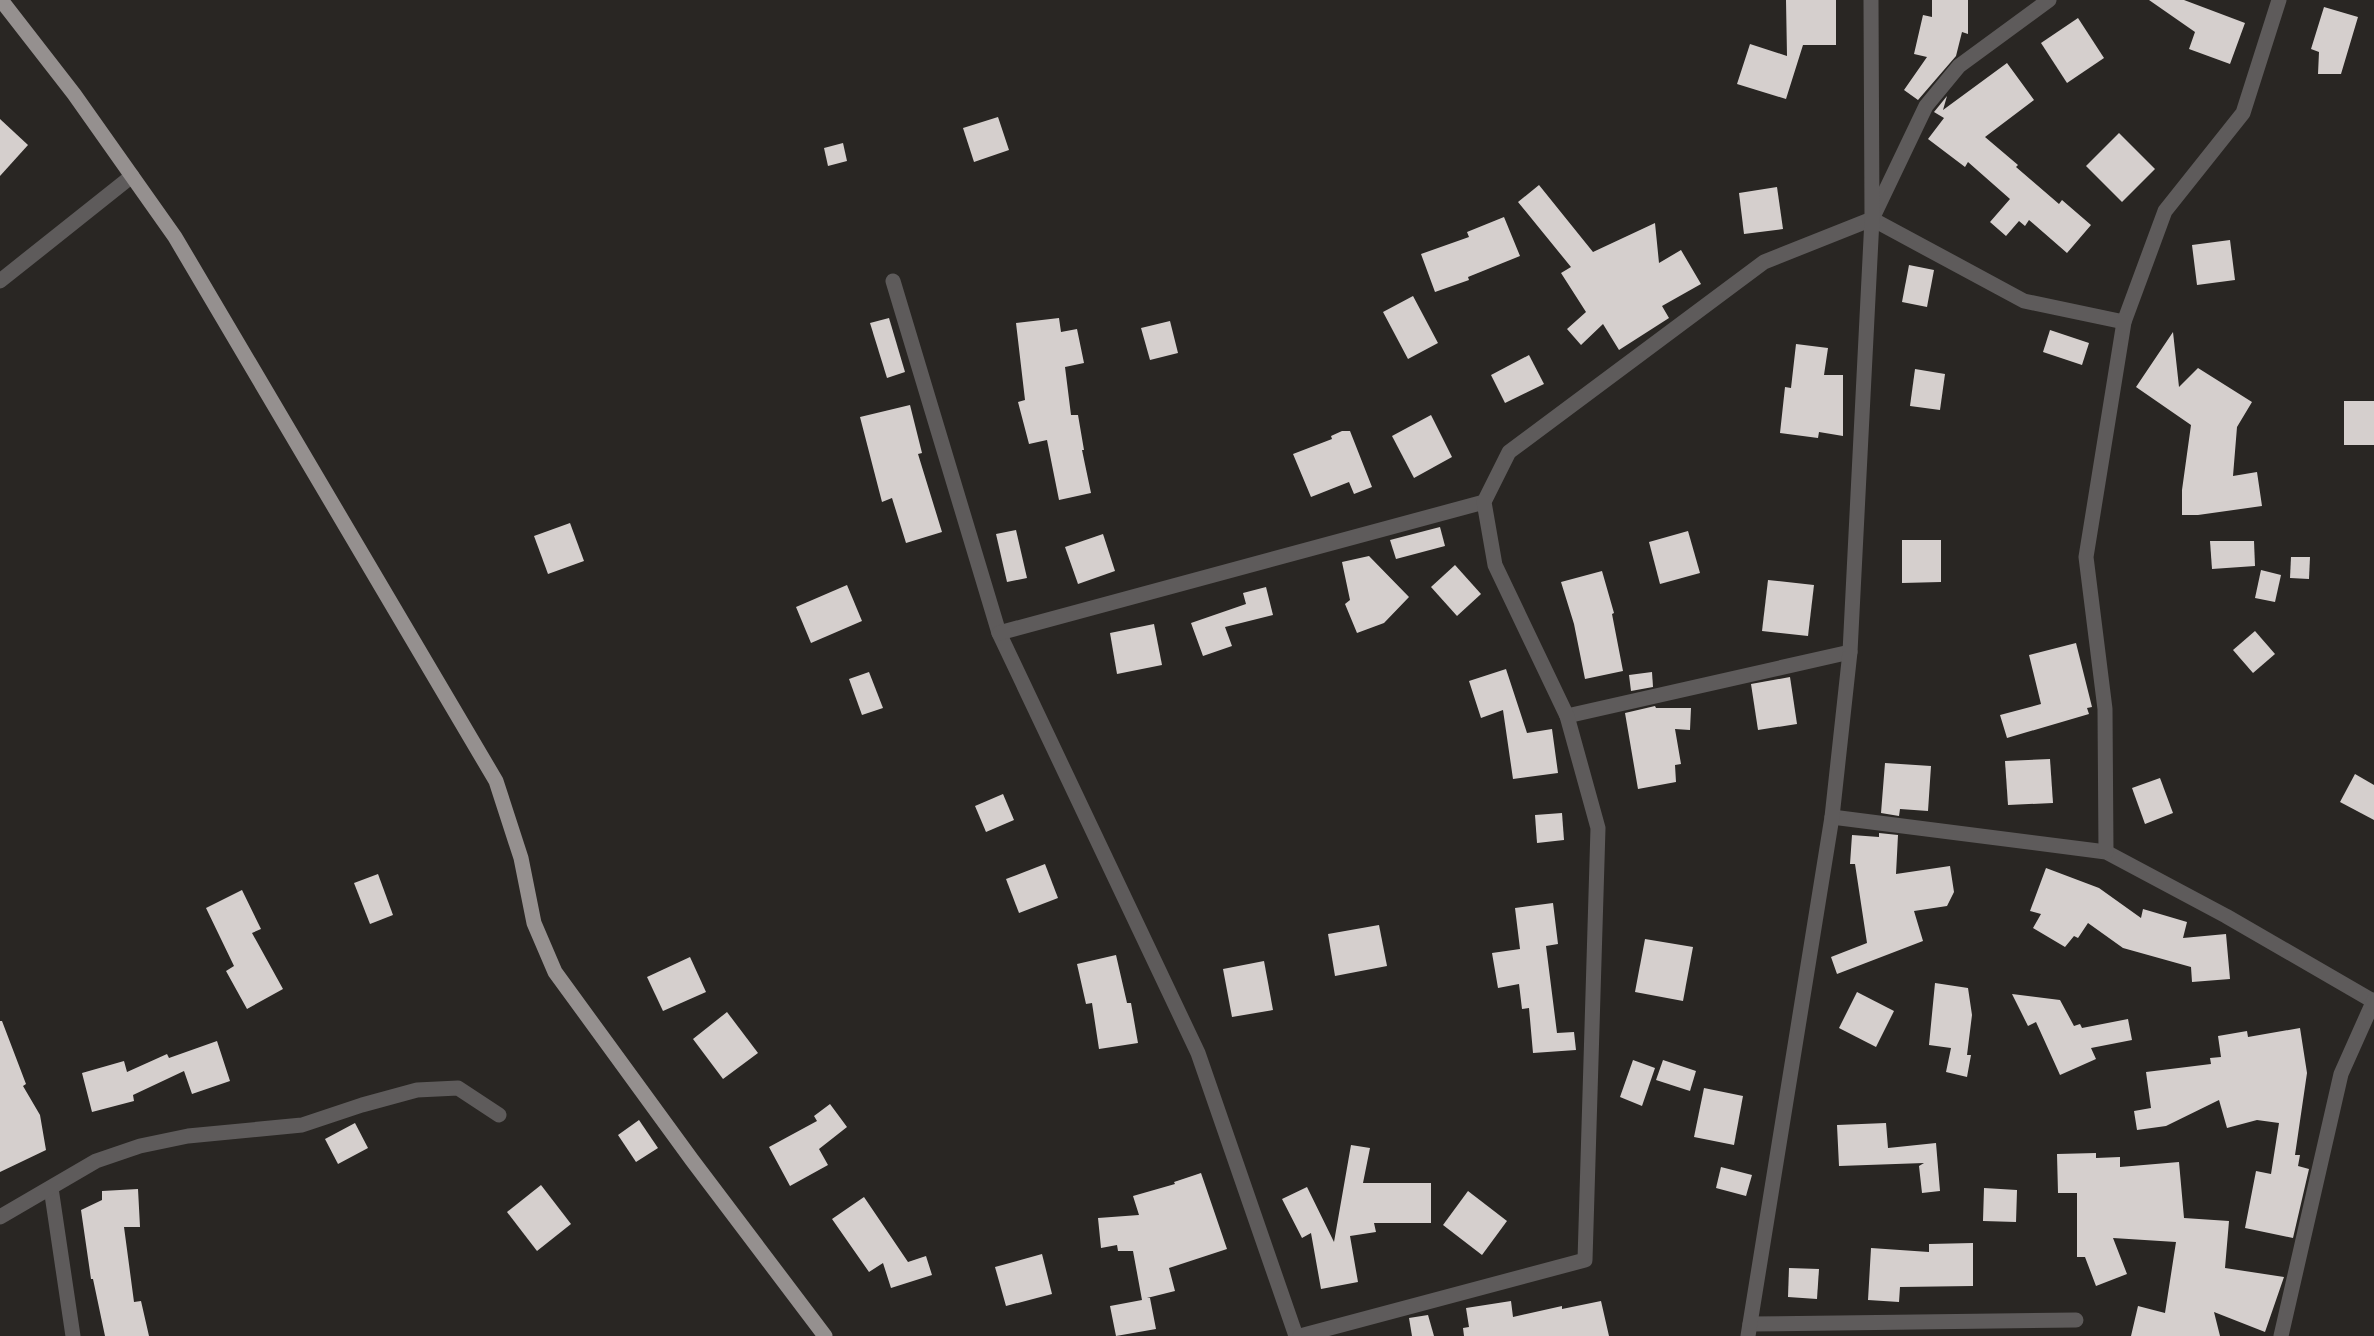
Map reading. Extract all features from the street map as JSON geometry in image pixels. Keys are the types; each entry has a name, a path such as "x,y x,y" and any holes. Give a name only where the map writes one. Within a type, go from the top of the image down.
{"main road":[{"path":"1,0 74,94 175,237 496,781 521,858 534,923 555,972 600,1036 825,1336"}],"street":[{"path":"1870,0 1872,219 1850,652 1832,817 1748,1330 2076,1320"},
{"path":"892,281 999,633 1198,1053 1298,1336 1585,1260 1598,828 1567,716 1495,565 1484,502 1509,452 1764,262 1872,219 1926,106 1952,74 1973,54 2049,0"},
{"path":"2106,852 2105,709 2086,557 2124,322 2165,212 2243,113 2279,0"},
{"path":"0,281 132,176"},
{"path":"1872,219 2024,301 2124,322"},
{"path":"999,633 1484,502"},
{"path":"1567,716 1850,652"},
{"path":"1832,817 2106,852 2226,916 2373,1001 2341,1074 2281,1336"},
{"path":"0,1217 96,1161 140,1146 188,1136 302,1125 417,1090 458,1088 499,1114"},
{"path":"51,1188 73,1336"}],"building":[{"path":"1786,0 1836,0 1836,45 1803,45 1786,99 1737,84 1750,44 1787,56"},
{"path":"1932,0 1968,0 1968,34 1962,32 1956,56 1918,100 1904,90 1927,57 1914,54 1923,15 1932,17"},
{"path":"2149,0 2184,0 2245,23 2230,64 2189,49 2195,32"},
{"path":"2324,7 2358,17 2341,74 2318,74 2319,52 2311,49"},
{"path":"2078,18 2104,58 2067,83 2041,43"},
{"path":"2007,63 2034,100 1985,137 2059,204 2062,200 2091,225 2067,253 2029,220 2025,226 2019,221 2006,236 1990,222 2010,199 1968,162 1965,167 1928,139 1944,118 1934,112 1947,96 1943,110"},
{"path":"998,117 1009,150 974,162 963,128"},
{"path":"0,119 28,145 0,176"},
{"path":"2119,133 2155,169 2122,202 2086,166"},
{"path":"843,143 847,161 828,166 824,148"},
{"path":"1539,185 1593,252 1655,223 1659,263 1681,250 1701,284 1662,306 1669,318 1619,350 1603,324 1581,345 1567,329 1586,312 1561,273 1571,267 1518,202"},
{"path":"1777,187 1783,229 1744,234 1739,193"},
{"path":"1504,217 1520,256 1468,277 1469,280 1435,292 1421,254 1469,237 1467,232"},
{"path":"2230,240 2235,280 2197,285 2192,245"},
{"path":"1909,265 1934,270 1927,307 1902,302"},
{"path":"1413,296 1438,343 1408,359 1383,312"},
{"path":"889,318 905,372 887,378 870,323"},
{"path":"1059,318 1061,332 1077,329 1084,363 1065,367 1071,415 1078,415 1084,450 1082,450 1091,493 1059,500 1047,440 1029,444 1018,402 1025,400 1016,323"},
{"path":"1170,321 1178,353 1150,360 1141,328"},
{"path":"2050,330 2089,343 2082,365 2043,352"},
{"path":"2173,332 2179,387 2198,368 2252,402 2237,427 2233,476 2257,472 2262,506 2182,515 2182,490 2191,425 2136,387"},
{"path":"1796,344 1828,348 1824,375 1843,375 1843,436 1819,432 1818,438 1780,433 1785,387 1791,388"},
{"path":"1529,355 1544,384 1505,403 1491,375"},
{"path":"1915,369 1945,374 1940,410 1910,406"},
{"path":"2344,401 2374,401 2374,445 2344,445"},
{"path":"910,405 922,453 918,454 942,532 906,543 892,498 882,502 860,417"},
{"path":"1431,415 1452,457 1414,478 1392,436"},
{"path":"1342,431 1350,431 1372,487 1354,494 1349,482 1311,497 1293,454 1332,439 1331,436"},
{"path":"570,523 584,561 548,574 534,536"},
{"path":"1440,527 1445,546 1396,559 1390,540"},
{"path":"1016,530 1027,578 1007,582 996,534"},
{"path":"1688,531 1700,573 1660,584 1649,542"},
{"path":"1103,534 1115,571 1078,584 1065,547"},
{"path":"1902,540 1941,540 1941,582 1902,583"},
{"path":"2210,541 2254,541 2255,566 2212,569"},
{"path":"1369,556 1409,597 1384,623 1357,633 1345,604 1350,600 1342,562"},
{"path":"2291,557 2310,557 2309,579 2290,578"},
{"path":"1455,565 1481,594 1457,616 1431,587"},
{"path":"2261,570 2281,575 2275,602 2255,598"},
{"path":"1602,571 1614,613 1612,614 1623,671 1585,679 1574,624 1561,582"},
{"path":"1768,580 1814,585 1808,636 1762,631"},
{"path":"847,585 862,621 811,643 796,607"},
{"path":"1266,587 1273,615 1225,627 1232,646 1203,656 1191,623 1246,604 1243,593"},
{"path":"1154,624 1162,665 1117,674 1110,633"},
{"path":"2255,631 2275,654 2253,673 2233,650"},
{"path":"2076,643 2092,707 2087,708 2089,714 2007,738 2000,715 2041,704 2029,655"},
{"path":"1506,669 1527,733 1552,729 1558,773 1513,779 1503,710 1481,718 1469,681"},
{"path":"869,672 883,708 862,715 849,679"},
{"path":"1652,672 1653,687 1631,691 1629,675"},
{"path":"1790,677 1797,724 1758,730 1751,684"},
{"path":"1655,706 1656,708 1691,708 1690,730 1675,729 1681,764 1675,765 1676,782 1638,789 1625,713"},
{"path":"2050,759 2053,803 2008,805 2005,761"},
{"path":"1885,763 1931,766 1928,811 1900,809 1899,816 1881,813"},
{"path":"2355,774 2374,785 2374,820 2340,802"},
{"path":"2160,778 2173,813 2145,824 2132,788"},
{"path":"1003,794 1014,820 986,832 975,806"},
{"path":"1562,813 1564,840 1537,843 1535,815"},
{"path":"1879,833 1898,835 1896,874 1950,866 1954,892 1947,906 1914,911 1923,941 1837,974 1831,957 1867,943 1855,864 1850,864 1852,835 1879,837"},
{"path":"1045,864 1058,898 1019,913 1006,879"},
{"path":"2046,868 2099,888 2141,918 2143,909 2187,922 2183,938 2226,934 2230,979 2192,982 2191,967 2123,948 2088,923 2078,938 2074,936 2065,947 2033,928 2041,914 2030,911"},
{"path":"378,874 393,915 370,924 354,883"},
{"path":"242,890 261,929 252,933 283,989 247,1009 226,971 234,966 206,908"},
{"path":"1553,903 1558,944 1546,946 1557,1033 1574,1032 1576,1050 1533,1053 1529,1008 1522,1009 1519,984 1498,988 1492,953 1520,949 1515,908"},
{"path":"1379,925 1387,966 1335,976 1328,934"},
{"path":"1645,939 1693,947 1683,1001 1635,992"},
{"path":"1116,955 1127,1003 1131,1003 1138,1043 1099,1049 1092,1003 1086,1004 1077,964"},
{"path":"690,957 706,992 663,1011 647,977"},
{"path":"1264,961 1273,1010 1232,1017 1223,969"},
{"path":"1935,983 1968,988 1972,1015 1967,1055 1971,1055 1967,1077 1946,1072 1951,1048 1929,1045"},
{"path":"1857,992 1894,1011 1876,1047 1839,1028"},
{"path":"2012,994 2060,1000 2074,1026 2080,1024 2082,1028 2128,1019 2132,1040 2091,1048 2096,1059 2060,1075 2036,1022 2028,1026"},
{"path":"727,1012 758,1053 723,1079 693,1039"},
{"path":"0,1021 2,1021 26,1084 23,1086 40,1115 46,1150 0,1172"},
{"path":"2300,1028 2307,1073 2295,1155 2300,1155 2298,1166 2309,1169 2293,1238 2245,1228 2256,1171 2271,1174 2279,1123 2257,1120 2227,1128 2219,1100 2166,1126 2137,1130 2134,1111 2151,1108 2146,1072 2211,1064 2210,1058 2221,1057 2218,1036 2247,1031 2248,1037"},
{"path":"217,1041 230,1081 192,1094 184,1071 133,1095 134,1101 92,1112 82,1073 124,1061 127,1072 167,1054 169,1058"},
{"path":"1633,1060 1655,1068 1642,1106 1620,1097"},
{"path":"1663,1060 1696,1071 1690,1091 1656,1080"},
{"path":"1704,1088 1743,1096 1734,1145 1694,1137"},
{"path":"830,1104 847,1127 819,1149 828,1165 790,1186 769,1147 817,1121 814,1116"},
{"path":"639,1120 658,1148 636,1162 618,1135"},
{"path":"355,1123 368,1148 338,1164 325,1139"},
{"path":"1886,1123 1888,1148 1936,1143 1940,1191 1922,1193 1919,1166 1924,1163 1839,1166 1837,1125"},
{"path":"1351,1145 1370,1148 1363,1183 1431,1183 1431,1223 1374,1223 1376,1232 1350,1236 1358,1282 1321,1289 1311,1233 1302,1238 1282,1199 1307,1187 1334,1242"},
{"path":"2096,1153 2096,1158 2120,1157 2120,1167 2179,1162 2184,1218 2229,1221 2225,1268 2284,1277 2265,1332 2214,1312 2220,1336 2131,1336 2138,1306 2165,1313 2176,1242 2113,1238 2127,1274 2096,1286 2085,1257 2077,1257 2077,1193 2058,1193 2057,1154"},
{"path":"1721,1167 1752,1175 1746,1196 1716,1188"},
{"path":"1201,1173 1227,1249 1169,1268 1175,1291 1147,1298 1150,1298 1156,1329 1116,1336 1110,1306 1142,1300 1133,1251 1118,1251 1117,1245 1101,1248 1098,1218 1139,1215 1133,1196 1175,1184 1174,1182"},
{"path":"541,1185 571,1224 537,1251 507,1212"},
{"path":"1984,1188 2017,1190 2016,1222 1983,1221"},
{"path":"138,1189 140,1227 124,1227 134,1302 141,1301 149,1336 105,1336 93,1279 91,1279 81,1210 102,1200 102,1191"},
{"path":"1468,1191 1507,1221 1482,1255 1443,1225"},
{"path":"864,1197 908,1262 926,1256 932,1275 891,1288 883,1263 869,1272 832,1219"},
{"path":"1973,1243 1973,1286 1900,1287 1899,1302 1868,1300 1871,1248 1929,1252 1929,1244"},
{"path":"1042,1254 1052,1294 1006,1306 995,1267"},
{"path":"1789,1268 1819,1269 1817,1299 1788,1297"},
{"path":"1511,1301 1513,1317 1562,1306 1562,1309 1601,1301 1609,1336 1464,1336 1463,1328 1469,1327 1466,1308"},
{"path":"1428,1315 1434,1336 1412,1336 1409,1318"}]}
